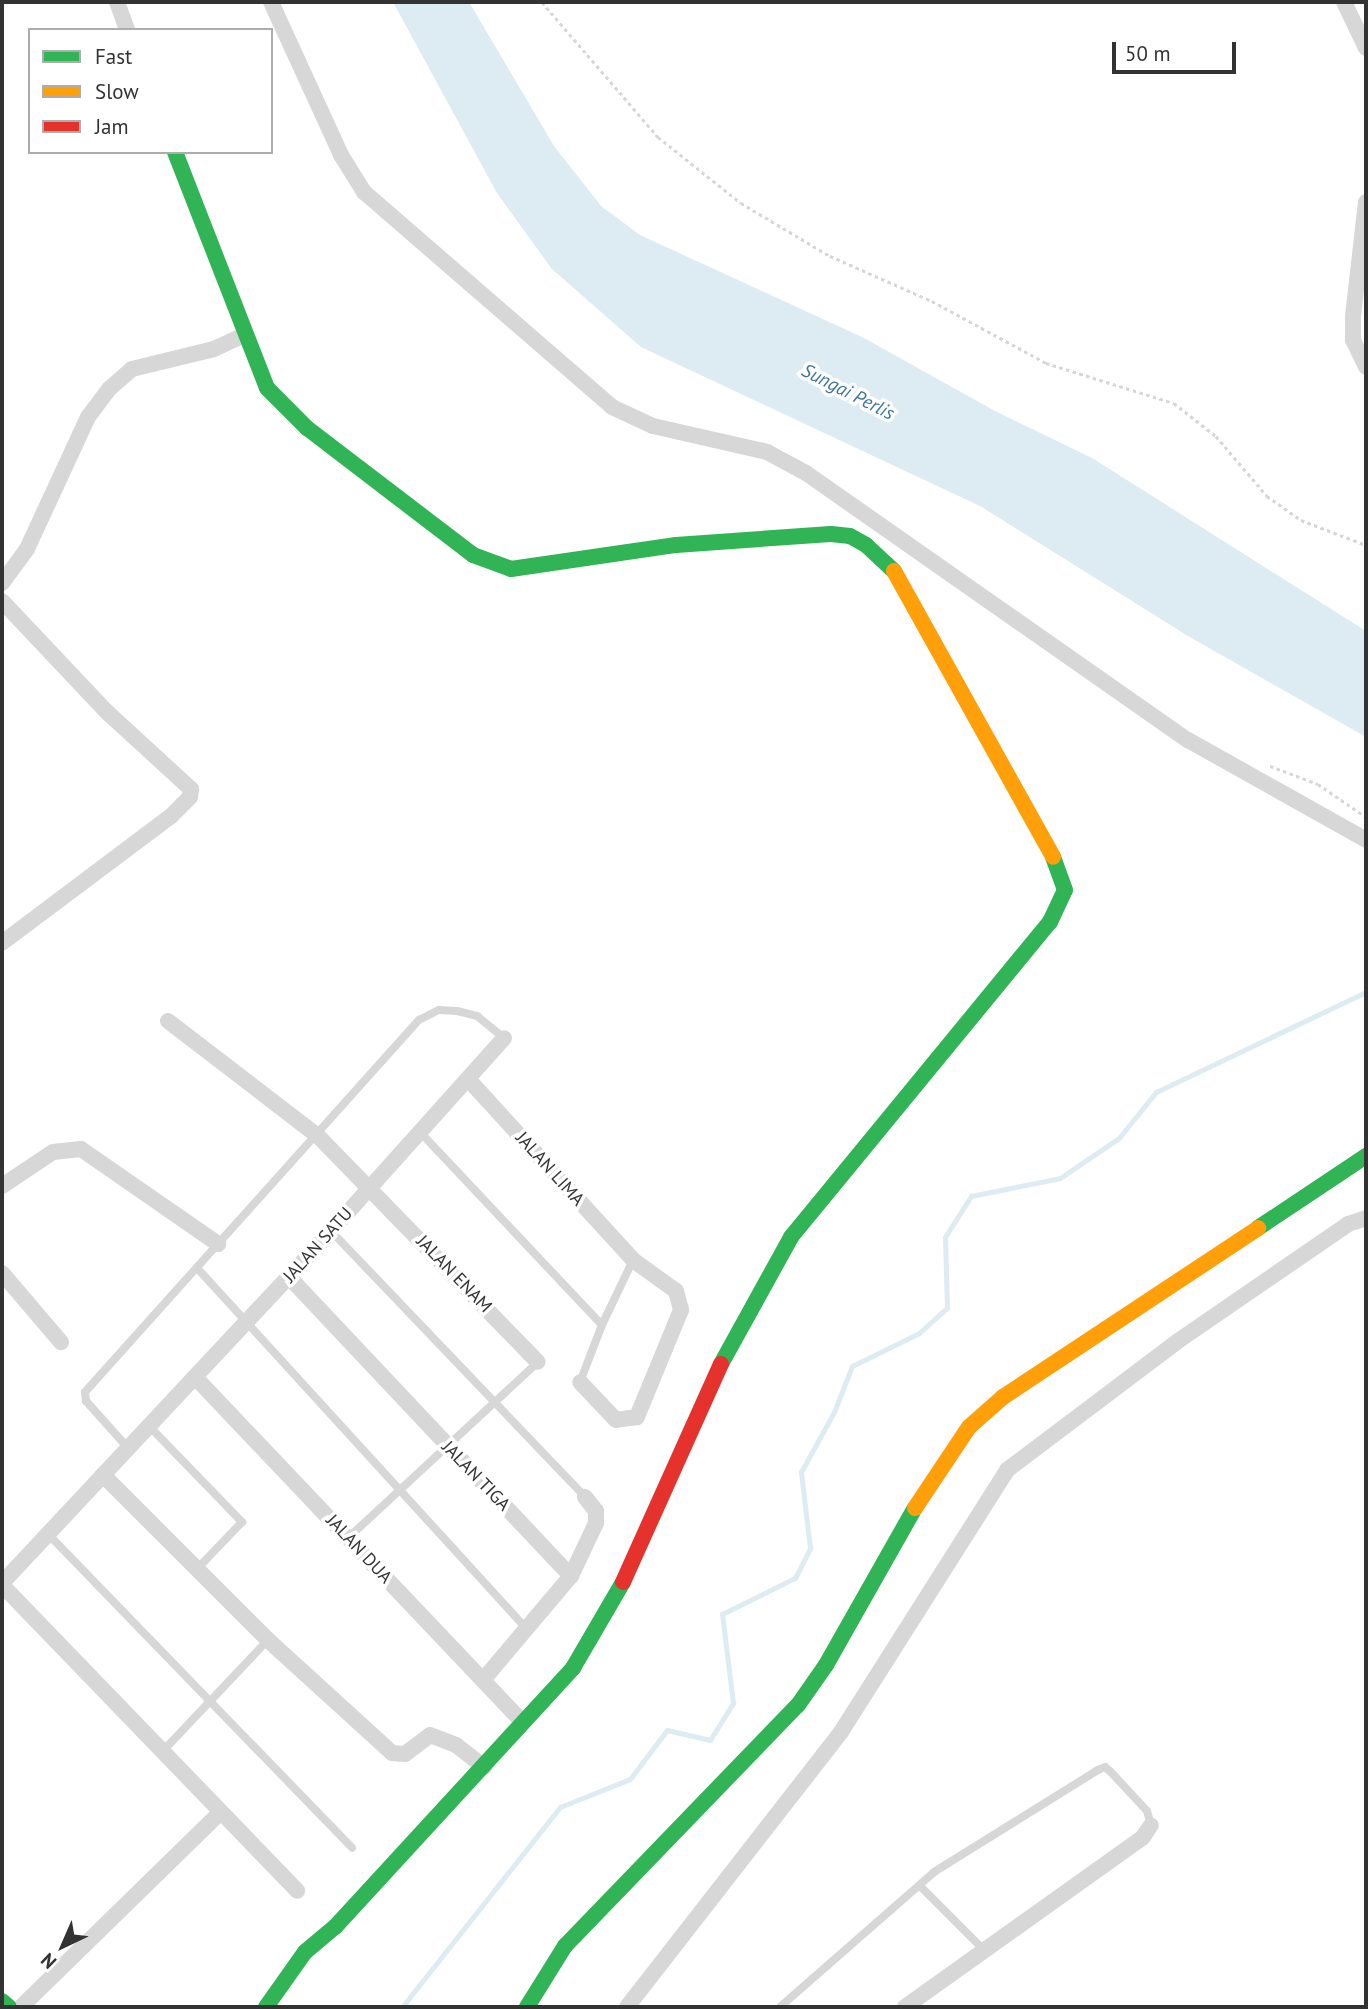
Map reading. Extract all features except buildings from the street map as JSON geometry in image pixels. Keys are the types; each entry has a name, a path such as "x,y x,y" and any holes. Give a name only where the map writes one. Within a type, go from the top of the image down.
{"street":[{"path":"117,2 126,28"},
{"path":"271,2 330,134 364,192 612,407 653,426 766,452 806,473 1188,740 1366,840"},
{"path":"1344,2 1366,48"},
{"path":"176,154 264,382 278,403 453,542 498,566 511,569 676,545 831,534 850,536 866,545 900,577 1064,877 1063,900 1050,922 791,1237 717,1371 614,1602 573,1668 335,1927 305,1952 266,2007"},
{"path":"1366,202 1353,316 1353,340 1366,367"},
{"path":"2,583 27,549 96,403 132,369 214,349 246,334"},
{"path":"2,601 99,705 191,789 191,797 172,816 2,943"},
{"name":"JALAN ENAM","path":"168,1021 318,1136 371,1186 538,1362"},
{"name":"JALAN SATU","path":"2,1584 289,1277 504,1038"},
{"name":"JALAN LIMA","path":"468,1079 633,1259"},
{"path":"2,1186 53,1152 67,1147 81,1149 218,1244"},
{"path":"527,2007 565,1946 798,1705 826,1665 929,1483 969,1427 1003,1397 1366,1156"},
{"path":"627,2007 841,1732 1007,1470 1178,1341 1348,1224 1366,1218"},
{"path":"580,1382 616,1420 637,1417 681,1310 676,1291 633,1259"},
{"path":"2,1273 61,1342"},
{"name":"JALAN TIGA","path":"289,1277 571,1576"},
{"name":"JALAN DUA","path":"195,1377 522,1721"},
{"path":"103,1475 268,1640 392,1754 405,1754 430,1735 456,1745 484,1767"},
{"path":"483,1680 529,1631 571,1576 596,1523 596,1511 585,1497"},
{"path":"2,1584 297,1891"},
{"path":"21,2007 220,1813"},
{"path":"905,2007 982,1948 1143,1837 1151,1825"},
{"path":"2,2001 9,2007"}],"lane":[{"path":"128,1448 86,1401 85,1392 318,1136 419,1020 439,1010 457,1011 477,1016 504,1038"},
{"path":"420,1132 602,1325"},
{"path":"331,1231 585,1497"},
{"path":"580,1382 602,1325 633,1259"},
{"path":"198,1269 529,1631"},
{"path":"348,1538 496,1404 538,1362"},
{"path":"149,1426 242,1522 197,1570"},
{"path":"48,1534 352,1848"},
{"path":"162,1752 268,1640"},
{"path":"780,2007 934,1872 1105,1767 1147,1811 1151,1825"},
{"path":"920,1886 982,1948"}],"path":[{"path":"542,2 658,137 741,203 830,256 932,301 1046,363 1174,403 1216,436 1267,496 1301,520 1366,545"}],"water":[{"name":"Sungai Perlis","path":"393,2 469,2 554,146 601,206 640,235 864,338 995,411 1092,458 1366,631 1366,737 1188,636 980,506 641,347 552,269 497,193"}],"waterway":[{"path":"402,2007 560,1807 630,1779 667,1730 710,1740 733,1703 722,1614 795,1578 810,1548 801,1472 834,1412 852,1366 919,1333 947,1308 945,1237 971,1196 1060,1178 1119,1138 1156,1092 1366,992"}],"traffic: fast":[{"path":"176,154 267,388 307,428 473,555 511,569 676,545 831,534 850,536 866,545 894,571"},
{"path":"721,1364 791,1237 1050,922 1065,890 1053,857"},
{"path":"1258,1228 1366,1156"},
{"path":"527,2007 565,1946 798,1705 826,1665 915,1508"},
{"path":"266,2007 305,1952 335,1927 573,1668 623,1582"},
{"path":"2,2001 9,2007"}],"traffic: slow":[{"path":"894,571 1053,857"},
{"path":"915,1508 969,1427 1003,1397 1258,1228"}],"traffic: jam":[{"path":"623,1582 721,1364"}]}
